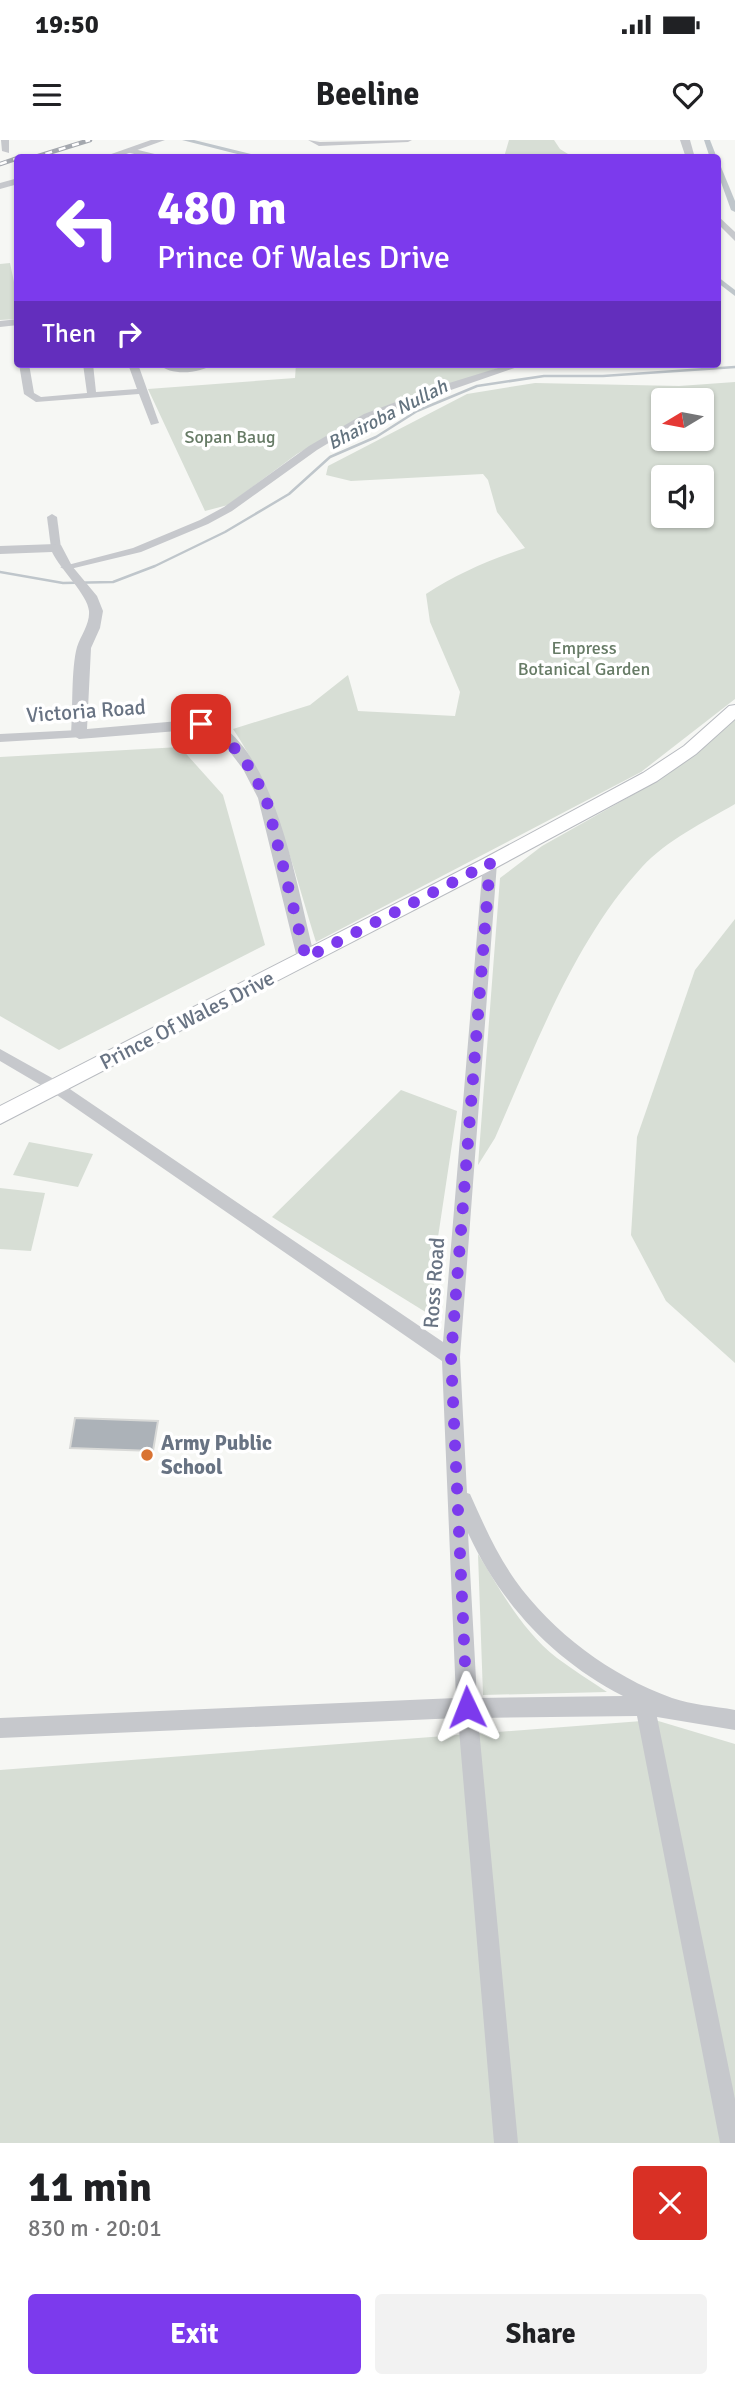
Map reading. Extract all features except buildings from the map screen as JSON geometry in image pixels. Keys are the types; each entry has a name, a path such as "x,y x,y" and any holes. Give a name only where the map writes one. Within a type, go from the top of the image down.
{"main road":[{"name":"Prince Of Wales Drive","path":"0,1116 490,863 650,777 690,750 735,710"}],"street":[{"path":"5,140 6,151"},
{"path":"117,154 160,140"},
{"path":"312,140 319,144 408,140"},
{"path":"130,150 145,154"},
{"path":"721,222 735,238"},
{"path":"25,368 32,397 50,400 142,391"},
{"path":"88,368 92,396"},
{"path":"134,368 154,423"},
{"path":"166,368 189,368"},
{"path":"68,570 137,550 204,522 228,509 313,448 367,416 508,368"},
{"path":"52,517 56,548 68,570 95,605 96,621 84,648 79,734"},
{"path":"0,551 56,548"},
{"name":"Victoria Road","path":"0,738 201,724 215,727 250,768 266,798 306,958"},
{"name":"Ross Road","path":"490,863 451,1357 467,1707 506,2143"},
{"path":"0,1054 56,1087 451,1357"},
{"path":"459,1492 494,1564 520,1601 555,1637 587,1664 620,1684 673,1708"},
{"path":"646,1706 731,2138"},
{"path":"0,1728 467,1707 646,1706 673,1708 735,1720"},
{"path":"731,2138 735,2104"}],"green space":[{"path":"509,140 554,140 560,149 568,154 505,154"},
{"path":"10,263 14,282 14,319 0,320 0,264"},
{"name":"Sopan Baug","path":"296,368 498,368 363,417 297,454 228,505 205,511 148,389 295,378"},
{"name":"Empress Botanical Garden","path":"735,382 735,699 641,772 316,942 272,805 248,753 233,729 310,705 348,675 358,711 455,716 460,692 430,622 426,594 474,568 525,548 497,512 488,480 483,474 351,481 326,475 328,466 467,394 535,383 679,386"},
{"path":"735,719 735,804 663,848 642,867 618,896 576,961 541,1032 495,1138 478,1165 500,878 542,846 636,793 687,758"},
{"path":"180,747 223,795 265,945 59,1050 0,1016 0,757"},
{"path":"735,919 735,1363 666,1301 631,1235 637,1137 695,970"},
{"path":"401,1090 457,1111 435,1257 432,1316 272,1217"},
{"path":"29,1142 93,1154 78,1187 13,1175"},
{"path":"0,1188 45,1193 31,1251 0,1249"},
{"path":"478,1554 513,1610 533,1636 557,1658 607,1692 483,1695"},
{"path":"655,1720 735,1744 735,2143 0,2143 0,1770"}],"waterway":[{"path":"185,140 246,154"},
{"path":"707,140 712,154"},
{"path":"721,175 735,210"},
{"path":"721,282 735,294"},
{"name":"Bhairoba Nullah","path":"721,368 735,367"},
{"name":"Bhairoba Nullah","path":"0,572 63,583 113,582 155,566 225,532 289,494 330,457 376,437 417,411 477,386 544,376 603,376 720,368"}],"railway":[{"path":"45,154 90,140"},
{"path":"0,164 14,159"}],"place":[{"name":"Army Public School","path":"147,1455"}],"route":[{"path":"201,724 215,727 225,736 250,768 266,798 306,958 490,863 451,1357 467,1707"}]}
